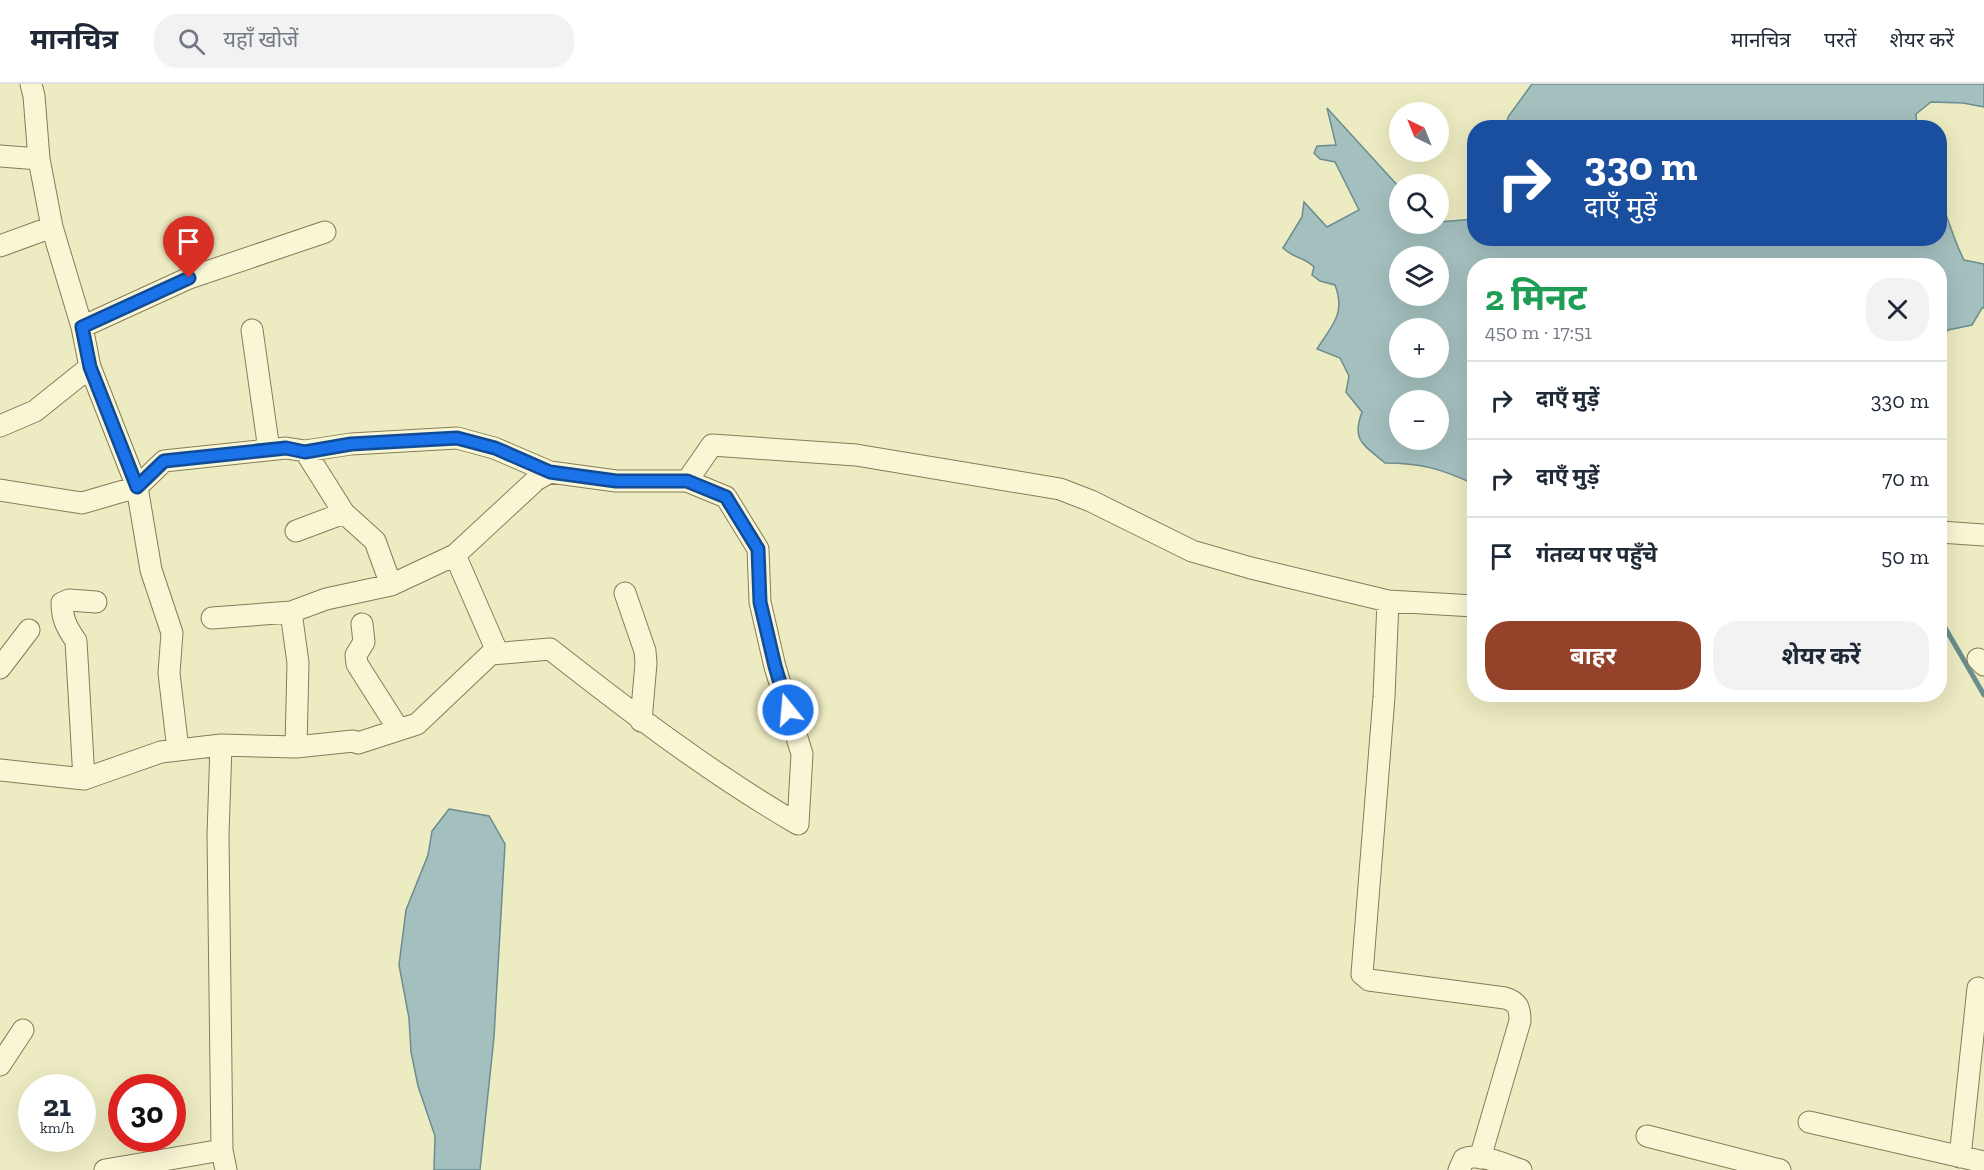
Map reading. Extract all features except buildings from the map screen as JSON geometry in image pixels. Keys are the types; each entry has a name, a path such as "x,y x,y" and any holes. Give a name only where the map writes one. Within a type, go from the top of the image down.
{"street":[{"path":"31,84 39,159 52,227 82,327 90,367 137,487 151,570 172,633 169,673 178,750"},
{"path":"0,156 39,159"},
{"path":"0,246 52,227"},
{"path":"82,327 189,278 325,232"},
{"path":"252,330 268,450"},
{"path":"0,426 35,411 90,367"},
{"path":"0,490 82,503 137,487 164,461 286,448 305,452 351,444 457,438 495,448 550,472 616,481 687,481 726,497 758,549 760,602 775,666 802,753 798,824 764,804 641,720 550,649 492,654"},
{"path":"687,481 712,445 856,455 1060,489 1090,501 1192,551 1251,568 1388,601 1467,606"},
{"path":"305,452 344,513 375,541 391,585"},
{"path":"212,618 291,612 326,599 391,585 454,555 536,480 550,472"},
{"path":"296,531 344,513"},
{"path":"1947,532 1984,535"},
{"path":"0,770 84,779 161,752 221,745 296,747 353,741 358,743 417,724 496,649 454,555"},
{"path":"625,593 645,651 641,720"},
{"path":"84,779 76,640 65,625 62,603 66,600 96,602"},
{"path":"1388,601 1384,697 1362,974 1369,980 1505,998 1512,1000 1519,1008 1520,1021 1480,1158"},
{"path":"291,612 298,663 296,747"},
{"path":"362,624 364,642 356,655 357,664 399,730"},
{"path":"0,668 29,630"},
{"path":"105,1170 224,1160 218,836 221,745"},
{"path":"1809,1122 1972,1162 1978,988"},
{"path":"0,1065 23,1030"},
{"path":"1647,1136 1780,1170"},
{"path":"1458,1170 1464,1159 1469,1157 1521,1170"}],"water":[{"path":"1532,84 1984,84 1984,107 1963,103 1931,102 1916,114 1916,120 1507,120"},
{"path":"1327,108 1389,176 1389,234 1449,234 1449,221 1467,220 1467,246 1947,246 1947,219 1964,260 1984,264 1984,308 1972,325 1947,331 1947,258 1467,258 1467,481 1431,468 1385,463 1366,447 1359,436 1362,412 1346,392 1349,376 1340,358 1317,349 1338,312 1338,295 1335,285 1320,281 1312,275 1314,267 1283,248 1302,217 1304,202 1327,227 1359,210 1335,162 1320,159 1314,153 1317,146 1336,145"},
{"path":"449,809 489,816 505,844 494,1037 480,1170 434,1170 435,1136 418,1086 399,965 406,910 428,855 432,831"}],"waterway":[{"path":"1947,631 1984,695"}],"route":[{"path":"189,278 82,327 90,367 137,487 164,461 286,448 305,452 351,444 457,438 495,448 550,472 616,481 687,481 726,497 758,549 760,602 788,710"}]}
